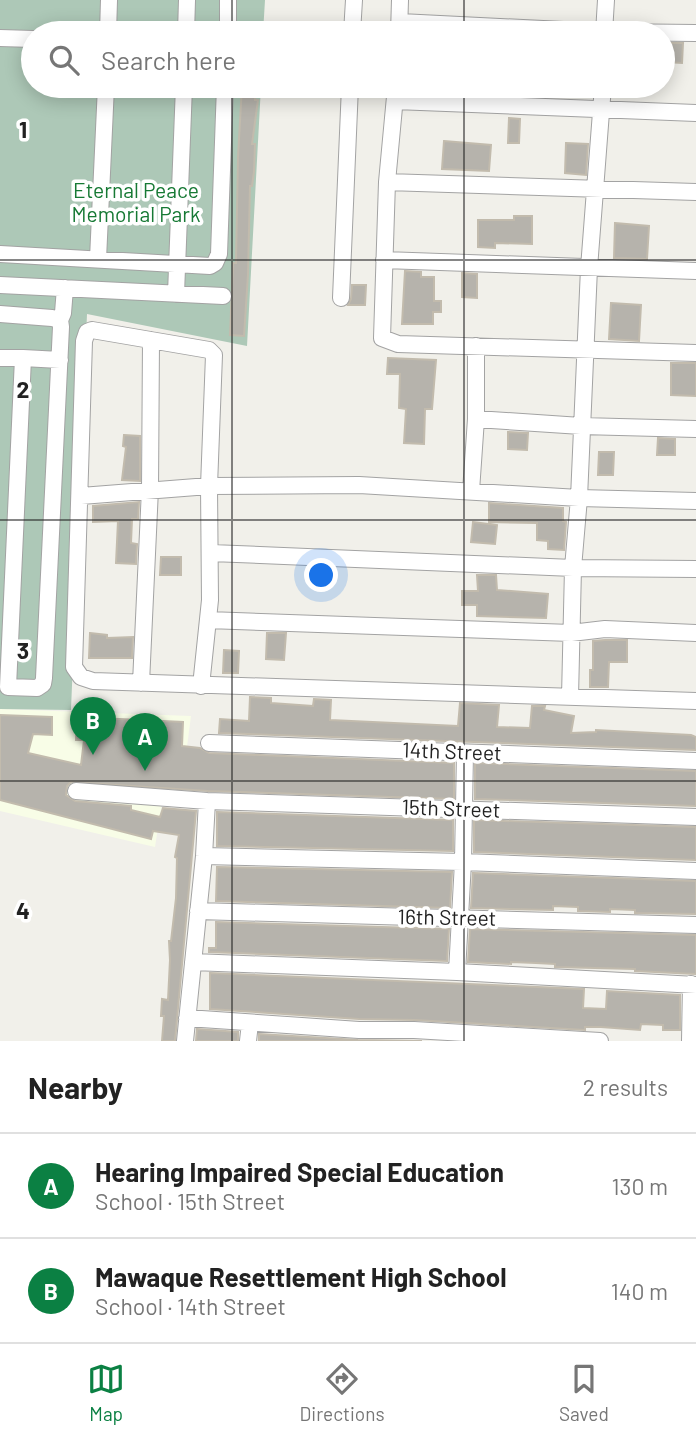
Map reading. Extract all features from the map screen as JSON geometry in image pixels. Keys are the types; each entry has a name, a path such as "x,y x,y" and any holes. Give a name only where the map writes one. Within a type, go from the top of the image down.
{"street":[{"path":"108,21 109,0"},
{"path":"186,21 187,0"},
{"path":"228,0 228,21"},
{"path":"353,21 354,0"},
{"path":"400,0 400,21"},
{"path":"605,21 606,0"},
{"path":"675,33 696,33"},
{"path":"0,38 21,39"},
{"path":"98,259 105,98"},
{"path":"176,294 184,98"},
{"path":"0,254 210,266 218,259 225,98"},
{"path":"341,298 349,98"},
{"path":"396,98 387,182 382,338 398,344 696,353"},
{"path":"451,98 696,113"},
{"path":"570,697 573,568 579,498 589,268 602,98"},
{"path":"387,182 696,192"},
{"path":"384,260 696,271"},
{"path":"0,285 223,296"},
{"path":"23,358 4,687 37,688 43,684 60,320 65,288"},
{"path":"0,314 60,320"},
{"path":"201,686 208,621 211,553 209,486 214,355 209,350 104,331 87,332 84,341 74,667 81,677 93,681 201,686 696,701"},
{"path":"141,683 150,489 150,340"},
{"path":"471,491 476,419 476,346"},
{"path":"0,358 60,360"},
{"path":"476,419 581,426 696,429"},
{"path":"80,496 209,486 359,485 579,498 696,501"},
{"path":"211,553 573,568 696,569"},
{"path":"208,621 571,633 605,629 696,633"},
{"name":"14th Street","path":"209,743 696,761"},
{"path":"457,972 465,753"},
{"name":"15th Street","path":"76,791 207,801 696,817"},
{"path":"185,1041 207,801"},
{"path":"204,856 696,871"},
{"name":"16th Street","path":"198,911 696,925"},
{"path":"193,962 457,972 694,985 694,1020 690,1041"},
{"path":"187,1017 250,1023 303,1033 600,1041"},
{"path":"248,1041 250,1023"}],"shaded area":[{"path":"0,709 191,716 181,793 163,796 155,847 0,811"}],"green space":[{"name":"Eternal Peace Memorial Park","path":"0,0 265,0 264,21 21,21 21,98 260,98 247,346 87,314 71,710 0,709"}],"building":[{"path":"675,43 683,43 682,63 675,63"},
{"path":"241,98 255,98 258,100 252,144 255,144 254,172 250,186 244,336 230,335 233,263 236,263"},
{"path":"509,118 520,119 519,143 508,143"},
{"path":"444,141 491,145 489,171 442,169"},
{"path":"566,143 588,144 586,175 565,173"},
{"path":"514,216 532,216 532,244 495,243 495,248 478,247 478,220 514,220"},
{"path":"615,223 649,226 647,259 614,258"},
{"path":"405,271 421,272 421,277 434,277 434,301 441,301 441,312 433,312 433,324 402,324"},
{"path":"462,273 477,274 477,298 462,297"},
{"path":"352,285 366,285 365,305 348,305"},
{"path":"611,303 641,305 639,341 609,339"},
{"path":"388,358 436,360 432,409 425,409 424,444 404,443 406,409 399,408 400,374 387,374"},
{"path":"671,363 696,363 696,396 671,395"},
{"path":"508,432 528,433 527,450 508,449"},
{"path":"124,435 140,436 140,481 122,480 126,447 123,446"},
{"path":"658,438 675,439 675,455 657,455"},
{"path":"599,452 614,452 613,475 598,475"},
{"path":"139,502 138,519 132,519 131,543 137,544 136,564 116,563 118,521 93,522 93,506"},
{"path":"489,503 563,508 563,521 566,522 564,550 548,549 548,541 537,540 537,523 489,522"},
{"path":"473,522 497,525 495,544 471,542"},
{"path":"161,557 181,557 181,575 160,575"},
{"path":"477,575 496,575 497,590 548,594 546,618 477,616 477,605 462,605 462,591 478,591"},
{"path":"90,633 107,635 107,638 133,637 132,658 89,658"},
{"path":"267,633 286,633 284,660 266,659"},
{"path":"627,640 627,662 609,662 608,687 590,687 593,641"},
{"path":"224,650 239,651 238,673 223,673"},
{"path":"250,697 271,698 271,703 313,706 314,699 331,700 330,720 458,726 460,703 499,705 497,727 530,728 532,706 545,706 544,710 574,716 571,733 596,730 691,735 696,737 696,750 219,733 220,719 249,721"},
{"path":"0,715 52,717 52,735 33,734 28,753 81,765 84,740 76,740 77,717 183,722 182,746 200,748 209,753 454,763 454,799 208,791 71,782 67,786 66,795 75,801 131,806 131,810 160,817 163,808 196,811 175,1041 162,1041 162,999 168,1000 169,941 176,898 175,857 179,835 153,831 151,839 0,800"},
{"path":"475,763 696,771 696,806 475,799"},
{"path":"217,812 453,820 453,851 217,846"},
{"path":"474,820 696,827 696,860 474,852"},
{"path":"217,867 452,872 450,908 216,901"},
{"path":"473,873 696,881 696,914 635,913 635,910 610,909 610,912 578,911 578,907 553,906 553,910 471,908"},
{"path":"216,922 449,929 447,961 209,952 209,948 216,948"},
{"path":"470,929 696,935 696,974 555,967 555,964 468,962"},
{"path":"210,973 584,989 583,1008 606,1009 607,991 680,995 680,1030 663,1030 663,1025 641,1024 640,1030 585,1027 585,1030 210,1009"},
{"path":"197,1029 238,1032 238,1041 196,1041"},
{"path":"259,1034 358,1040 422,1041 259,1041"}],"place":[{"name":"Mawaque Resettlement High School","path":"93,755"},
{"name":"Hearing Impaired Special Education","path":"145,771"}]}
